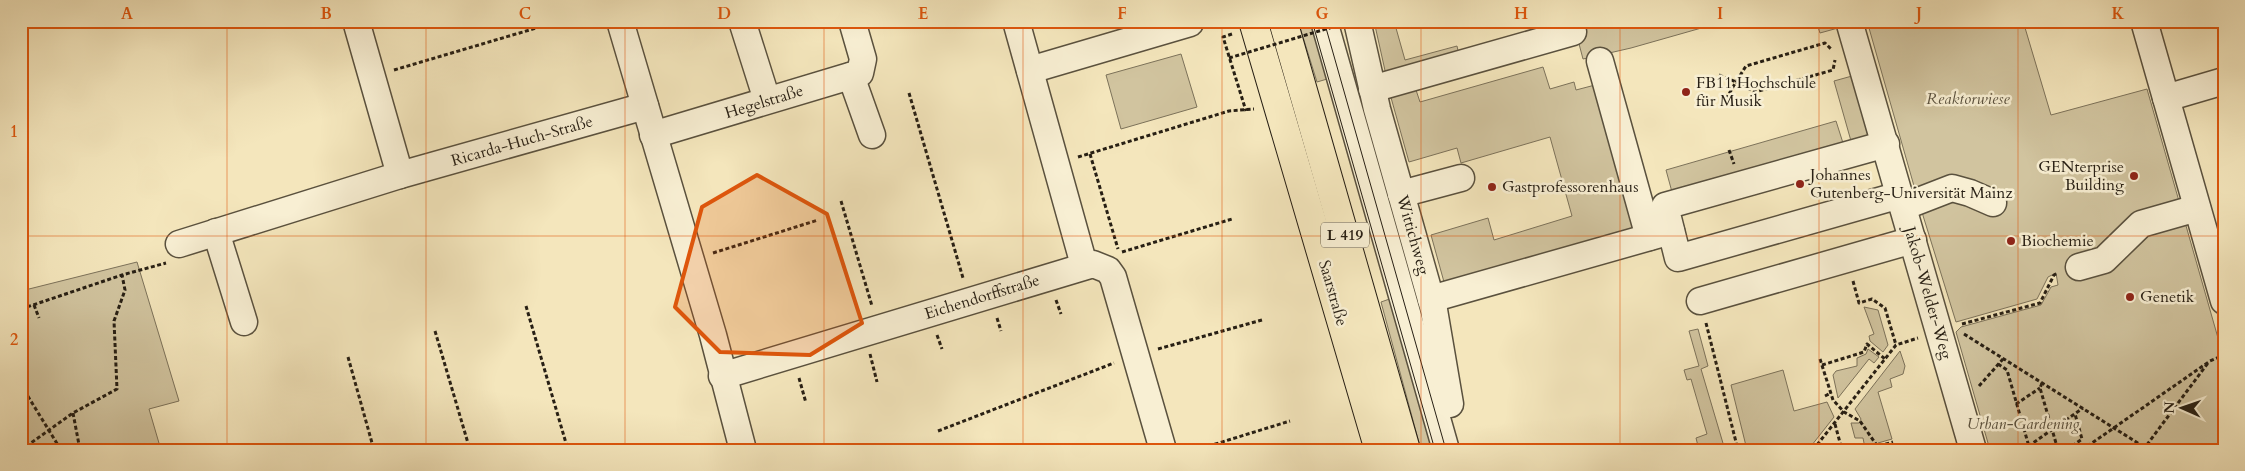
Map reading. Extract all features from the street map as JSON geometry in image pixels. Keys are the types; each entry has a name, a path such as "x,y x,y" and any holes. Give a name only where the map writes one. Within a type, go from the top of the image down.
{"highway":[{"name":"Saarstraße","path":"1253,21 1379,450"},
{"name":"Saarstraße","path":"1282,21 1406,450"}],"street":[{"path":"356,21 400,176"},
{"path":"620,21 713,335 722,376 743,450"},
{"path":"742,21 767,100"},
{"path":"852,21 857,68 872,135"},
{"path":"1016,21 1084,266"},
{"path":"1030,70 1190,23 1190,21"},
{"name":"Jakob-Welder-Weg","path":"1849,21 1973,450"},
{"path":"2144,21 2224,301"},
{"path":"1339,23 1446,450"},
{"name":"Wittichweg","path":"1339,23 1372,89 1431,299 1440,337 1446,386 1462,450"},
{"path":"1372,89 1572,32"},
{"path":"1600,61 1660,234 1678,258 1952,188 1993,203"},
{"name":"Hegelstraße","path":"654,135 767,100 857,68"},
{"path":"2166,98 2224,81"},
{"name":"Ricarda-Huch-Straße","path":"179,244 400,176 645,106"},
{"path":"1660,234 1665,206 1886,144"},
{"path":"1401,194 1460,178"},
{"path":"2079,267 2104,260 2141,224 2197,208"},
{"path":"216,232 244,322"},
{"path":"1431,299 1660,234"},
{"path":"1700,301 1913,240"},
{"name":"Eichendorffstraße","path":"722,376 1093,264 1102,266 1113,277 1134,356 1163,450"}],"path":[{"path":"372,77 560,21"},
{"path":"1229,58 1339,23"},
{"path":"1224,40 1246,112"},
{"path":"1719,75 1736,82 1755,92 1833,70 1837,54 1825,43 1746,66 1736,82 1726,99"},
{"path":"909,94 970,300"},
{"path":"1056,164 1229,111 1246,112 1258,108"},
{"path":"1090,154 1119,253 1232,220"},
{"path":"841,201 879,328"},
{"path":"691,260 818,220"},
{"path":"21,309 122,275 171,262 179,244"},
{"path":"1847,259 1859,303 1872,300 1885,308 1896,345"},
{"path":"24,449 73,413 117,389 114,321 126,290 122,275"},
{"path":"1700,301 1738,450"},
{"path":"34,304 39,318"},
{"path":"526,306 568,450"},
{"path":"938,431 1134,356 1262,320"},
{"path":"435,331 470,450"},
{"path":"1961,332 2149,450"},
{"path":"1822,365 1864,352 1867,344 1885,359"},
{"path":"2082,450 2210,360 2224,355"},
{"path":"348,357 374,450"},
{"path":"1820,359 1833,400 1844,412 1860,421 1881,450 1886,444 1893,442"},
{"path":"1978,387 2003,359"},
{"path":"2144,448 2210,360"},
{"path":"1998,364 2007,370 2029,448"},
{"path":"2016,404 2040,388 2042,383"},
{"path":"21,384 48,432 61,450"},
{"path":"2040,388 2058,450"},
{"path":"1825,396 1831,393"},
{"path":"2023,450 2029,448 2083,408"},
{"path":"73,413 80,450"},
{"path":"2067,450 2082,439 2075,414"},
{"path":"1196,450 1290,421"},
{"path":"1835,424 1842,450"}],"highlighted area":[{"path":"757,175 827,214 862,323 810,355 720,352 675,307 702,207"}],"green space":[{"path":"1298,21 1318,21 1334,77 1317,82"},
{"path":"1374,21 1394,21 1405,60 1457,46 1459,55 1386,75"},
{"path":"1573,21 1726,21 1631,48 1583,59"},
{"path":"1816,21 1836,21 1838,28 1820,33"},
{"path":"1867,21 2023,21 2051,115 2147,89 2224,359 2224,450 1990,450 1956,332 1961,327 2041,305 2051,287 2058,285 2056,273 2048,277 2037,299 1956,322 1916,193"},
{"path":"1181,54 1197,107 1121,129 1106,75"},
{"path":"1543,67 1550,89 1574,82 1576,90 1595,85 1637,227 1444,282 1431,235 1488,218 1494,240 1572,216 1550,137 1461,163 1457,148 1409,162 1390,94 1415,87 1420,102"},
{"path":"1852,76 1868,136 1851,141 1834,81"},
{"path":"1836,121 1843,143 1672,192 1666,170"},
{"path":"137,262 179,401 149,409 161,450 21,450 21,291"},
{"path":"1398,296 1441,450 1421,450 1381,302"},
{"path":"1864,307 1878,310 1888,345 1883,352 1870,341 1869,336 1874,334"},
{"path":"1698,329 1708,366 1701,369 1725,450 1699,450 1696,438 1707,434 1691,379 1687,380 1684,370 1699,366 1689,331"},
{"path":"1868,349 1879,357 1874,363 1869,359 1838,398 1833,375 1836,371 1857,366 1857,358 1866,354"},
{"path":"1900,351 1905,366 1903,374 1890,379 1892,387 1878,392 1892,439 1878,443 1874,449 1865,448 1863,438 1855,438 1851,423 1859,423 1861,419 1855,409"},
{"path":"1783,370 1794,411 1827,402 1834,417 1808,450 1747,450 1731,385"}],"tram line":[{"path":"1312,21 1435,450"},
{"path":"1324,21 1446,450"}],"place":[{"name":"FB11 Hochschule für Musik","path":"1686,92"},
{"name":"GENterprise Building","path":"2134,176"},
{"name":"Johannes Gutenberg-Universität Mainz","path":"1800,184"},
{"name":"Gastprofessorenhaus","path":"1492,187"},
{"name":"Biochemie","path":"2011,241"},
{"name":"Genetik","path":"2130,297"}],"park label":[{"name":"Reaktorwiese","path":"1968,99"},
{"name":"Urban-Gardening","path":"2023,424"}]}
